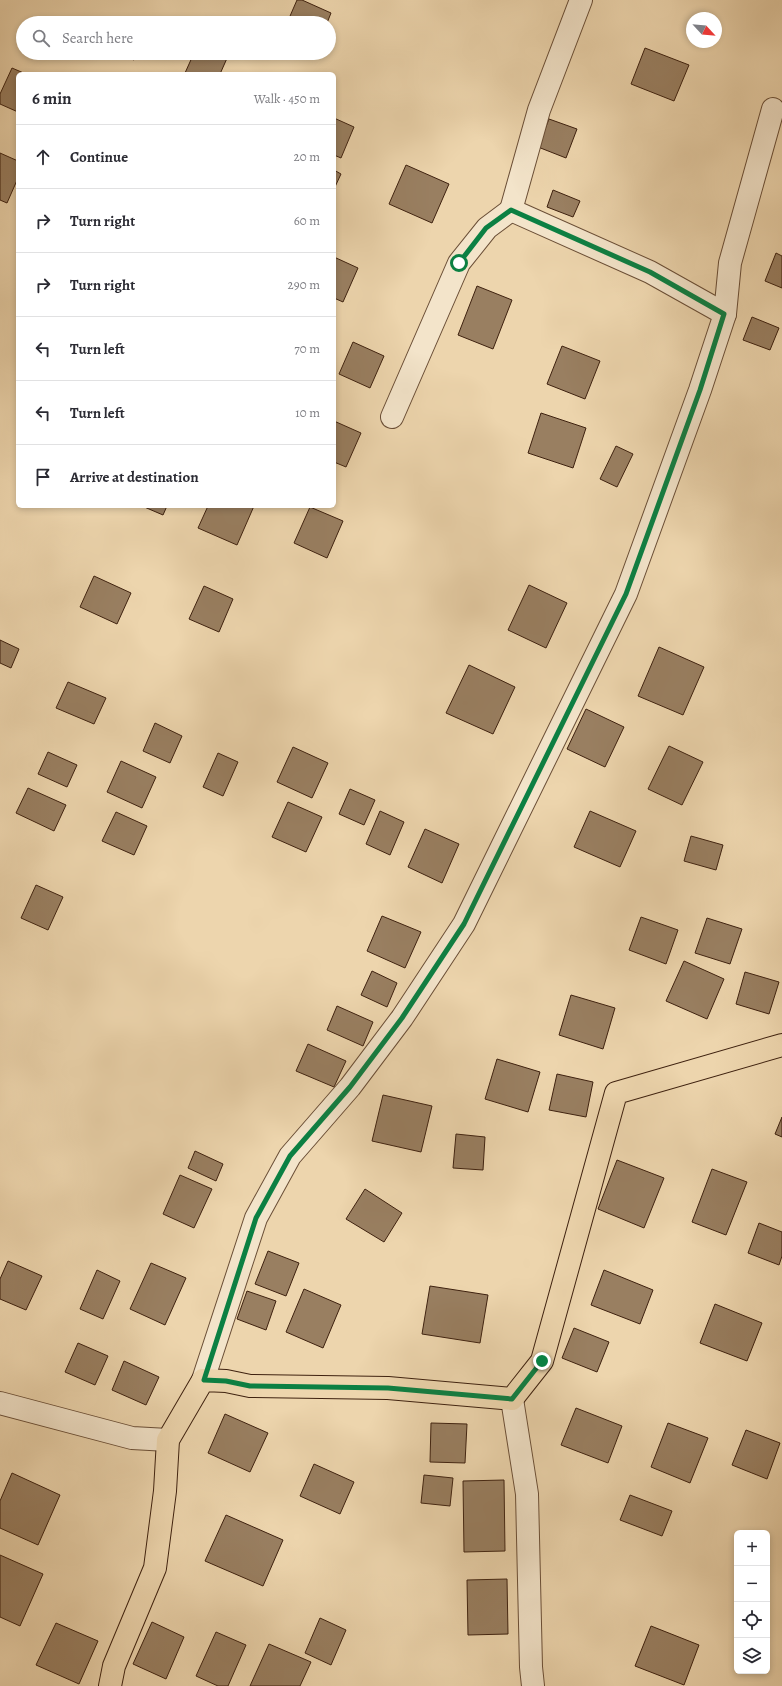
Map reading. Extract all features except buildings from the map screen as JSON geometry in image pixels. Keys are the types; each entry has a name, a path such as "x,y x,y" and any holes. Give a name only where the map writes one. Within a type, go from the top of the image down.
{"main road":[{"path":"110,1686 114,1666 155,1568 165,1491 168,1440 204,1380 226,1381 250,1386 388,1388 512,1399 542,1361 616,1093 782,1045"}],"street":[{"path":"392,417 459,263 486,228 511,210 539,110 581,0"},
{"path":"204,1380 256,1218 278,1177 290,1156 350,1087 402,1018 464,924 626,594 700,390 724,314 730,263 772,109"},
{"path":"511,210 650,272 724,314"},
{"path":"512,1399 527,1494 531,1667 533,1686"},
{"path":"0,1403 132,1438 168,1440"}],"route":[{"path":"459,263 486,228 511,210 650,272 724,314 700,390 626,594 464,924 402,1018 350,1087 290,1156 256,1218 204,1380 226,1381 250,1386 388,1388 512,1399 542,1361"}]}
